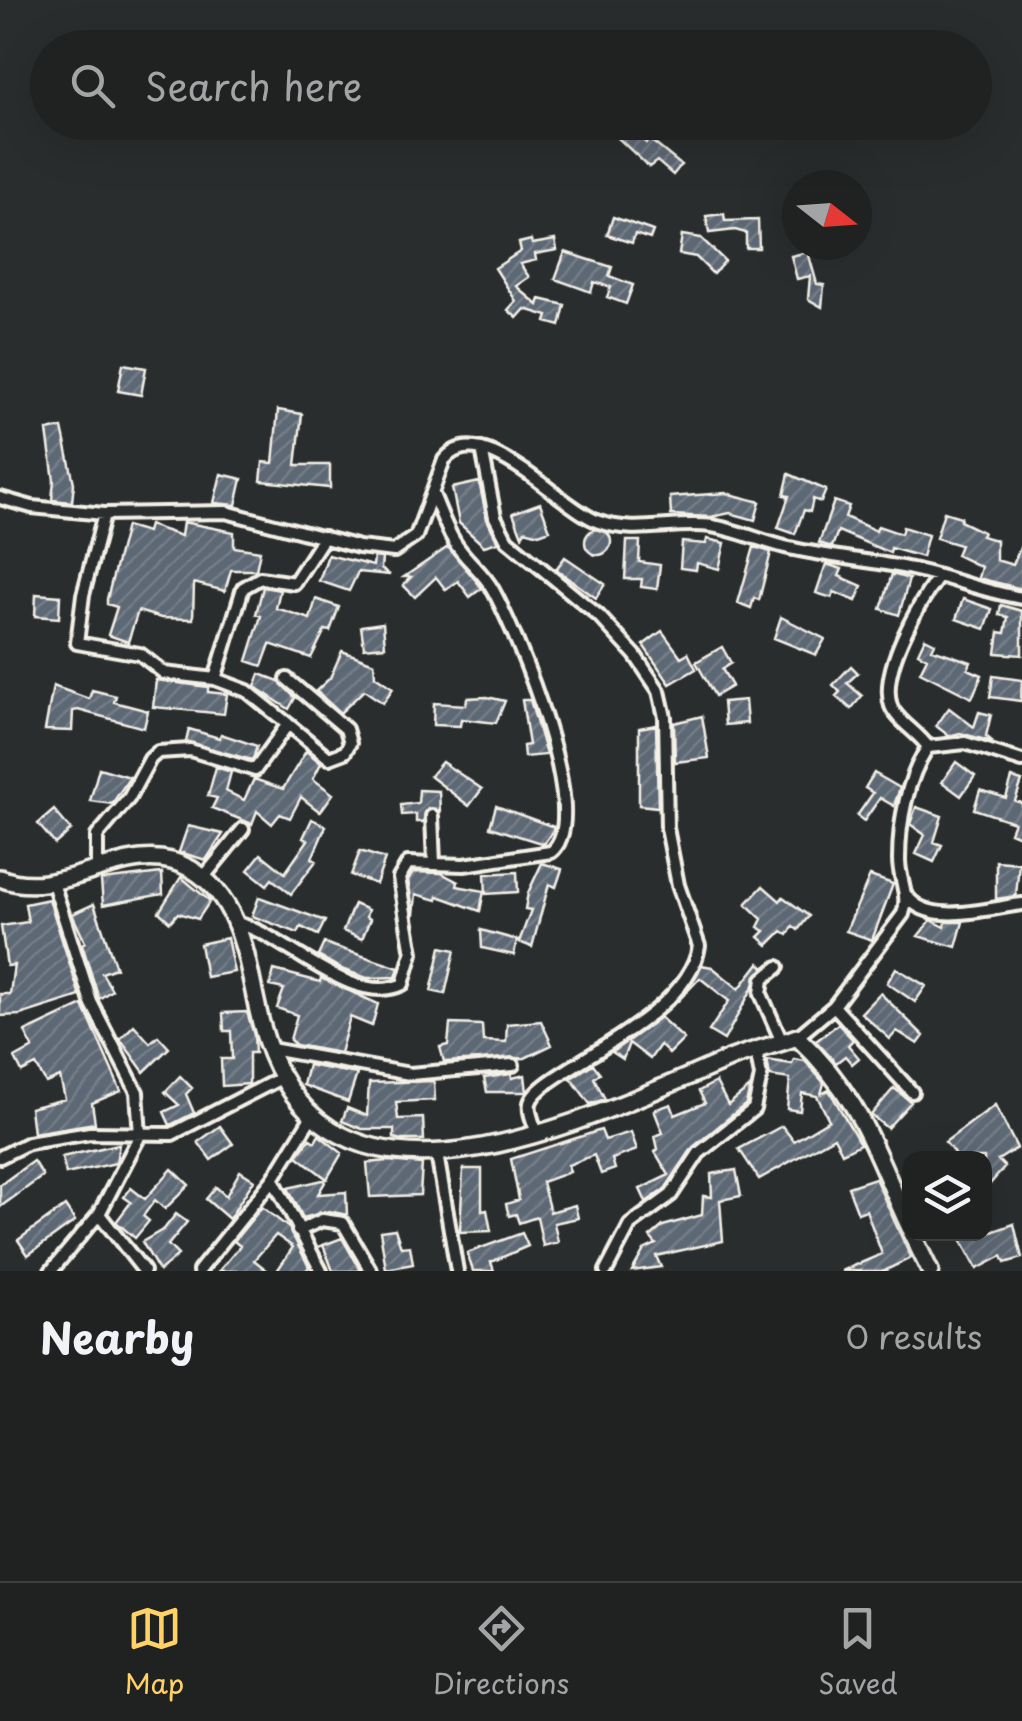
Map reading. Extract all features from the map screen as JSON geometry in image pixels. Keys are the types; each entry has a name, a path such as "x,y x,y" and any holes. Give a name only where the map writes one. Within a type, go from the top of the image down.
{"street":[{"path":"482,449 495,517 508,540 599,616 635,656 659,691 665,716 667,828 678,885 700,946 691,967 661,1005 626,1036 537,1092 530,1111 537,1133"},
{"path":"0,498 32,508 104,514 226,512 394,551 416,536 431,491 451,451 482,449 516,464 578,513 608,525 644,530 709,526 798,550 939,576 1022,598"},
{"path":"236,923 261,931 347,980 396,987 406,978 412,953 400,871 408,864 464,866 550,852 561,840 566,816 546,723 527,667 490,584 454,541 431,491"},
{"path":"104,514 83,595 77,643 140,654 164,674 215,680 248,691 329,758 339,757 350,742 346,729 287,679"},
{"path":"215,680 243,588 260,578 294,584 324,537"},
{"path":"928,746 891,708 890,693 900,648 917,608 939,576"},
{"path":"98,868 97,836 129,798 150,759 158,752 190,750 255,770 288,724"},
{"path":"928,746 965,743 1022,761"},
{"path":"0,878 19,884 53,883 129,861 165,861 189,868 203,878 236,923 279,1079 312,1116 366,1144 437,1154 472,1152 537,1133 790,1040 834,1006 904,914 907,896 899,862 908,789 928,746"},
{"path":"432,816 434,864"},
{"path":"203,878 243,829"},
{"path":"51,1271 99,1214 140,1136 137,1092 91,1002 53,883"},
{"path":"907,896 916,908 932,913 1022,904"},
{"path":"778,967 763,979 761,994 790,1040 834,1072 854,1104 902,1211"},
{"path":"834,1006 912,1092"},
{"path":"270,1049 410,1074 513,1065"},
{"path":"606,1271 630,1225 671,1194 699,1153 754,1109 761,1076 756,1050"},
{"path":"0,1158 28,1143 90,1133 172,1134 279,1079"},
{"path":"199,1271 273,1179 312,1116"},
{"path":"437,1154 457,1271"},
{"path":"273,1179 322,1271"},
{"path":"99,1214 144,1271"},
{"path":"298,1231 322,1220 343,1223 371,1271"},
{"path":"916,1241 930,1271"}],"building":[{"path":"620,140 650,140 681,165 673,175 657,161 649,167"},
{"path":"724,214 725,221 758,220 759,248 746,248 746,233 709,233 706,216"},
{"path":"613,217 653,231 650,239 635,234 632,243 607,235"},
{"path":"682,235 701,238 725,261 713,274 696,257 679,254"},
{"path":"531,240 532,244 555,240 557,250 535,254 536,260 520,264 529,277 516,286 538,305 540,299 565,305 560,326 546,322 548,316 525,309 517,318 508,310 516,301 495,268 521,251 519,243"},
{"path":"565,252 612,267 609,276 633,285 626,304 607,297 611,287 594,282 591,292 555,279"},
{"path":"792,260 810,260 817,284 824,285 822,307 808,299 810,276 797,279"},
{"path":"123,364 146,368 141,395 118,391"},
{"path":"278,410 302,414 296,465 330,465 330,488 261,481 263,462 273,463"},
{"path":"62,428 74,483 72,502 52,500 54,480 47,431"},
{"path":"221,474 242,479 236,505 214,503"},
{"path":"789,474 826,490 821,502 813,499 810,512 804,510 795,534 778,528 789,496 784,495"},
{"path":"479,482 487,519 498,542 484,546 459,523 452,488"},
{"path":"726,493 760,502 755,520 730,513 711,517 671,515 670,497"},
{"path":"834,501 849,506 845,517 876,531 878,526 901,534 903,527 928,535 922,557 891,548 890,553 838,531 832,547 819,543"},
{"path":"540,503 550,530 539,534 525,530 522,536 513,513"},
{"path":"944,512 961,517 960,521 983,532 981,536 996,540 996,560 1013,565 1022,543 1022,589 978,578 981,567 956,555 960,545 936,538"},
{"path":"183,522 234,532 234,547 260,551 256,570 231,570 225,591 194,583 193,619 161,618 138,611 128,642 108,635 117,607 107,604 107,599 126,526 147,532 149,525 181,536"},
{"path":"598,529 607,533 611,542 607,551 598,555 589,551 585,542 589,533"},
{"path":"707,539 725,543 719,569 697,563 696,570 680,568 682,542 706,544"},
{"path":"627,541 640,541 639,562 660,565 657,589 641,587 642,579 625,579"},
{"path":"448,547 482,588 470,597 458,581 446,590 436,577 415,597 403,585 411,577 404,577"},
{"path":"754,547 771,552 759,600 754,598 751,608 738,603"},
{"path":"328,555 373,566 374,557 382,558 381,569 390,575 358,572 349,591 319,581"},
{"path":"565,557 605,584 596,598 556,569"},
{"path":"826,564 842,569 839,576 862,586 856,601 834,592 832,598 816,593"},
{"path":"892,574 909,579 899,615 881,609"},
{"path":"263,587 280,590 276,608 310,619 316,599 339,607 330,631 325,630 311,658 270,644 262,666 247,661 261,616 256,614"},
{"path":"36,594 60,596 59,618 35,616"},
{"path":"963,599 992,609 985,629 956,619"},
{"path":"1001,605 1022,611 1022,655 996,653 999,632 1005,633 1008,617 999,615"},
{"path":"781,617 825,639 816,655 774,638"},
{"path":"383,623 385,646 364,648 361,626"},
{"path":"662,631 681,657 688,653 696,669 670,684 643,645"},
{"path":"925,638 935,643 932,649 971,662 968,669 982,675 972,698 920,672 927,658 918,653"},
{"path":"722,647 731,663 722,669 732,686 715,696 696,662"},
{"path":"342,651 374,663 375,676 393,688 383,703 364,690 340,713 316,691 330,678"},
{"path":"851,666 858,673 847,683 862,696 851,709 836,696 840,692 833,685"},
{"path":"260,674 279,681 295,698 289,709 255,687"},
{"path":"993,676 1022,680 1021,701 990,697"},
{"path":"156,680 208,687 208,692 227,694 224,714 153,707"},
{"path":"53,686 89,699 92,690 116,696 114,702 148,711 144,728 78,710 73,711 72,731 45,730"},
{"path":"467,698 505,701 496,723 461,719 460,726 433,725 434,703 466,705"},
{"path":"522,700 530,700 546,755 524,757 523,746 529,745"},
{"path":"745,700 747,723 725,725 723,702"},
{"path":"949,708 974,727 979,712 991,715 986,736 993,742 960,733 949,736 936,726"},
{"path":"702,716 709,758 675,762 674,723"},
{"path":"656,725 658,807 639,805 639,728"},
{"path":"189,729 257,746 254,756 252,760 186,742"},
{"path":"306,751 321,763 313,779 333,794 320,812 301,797 290,818 280,814 272,824 257,811 252,824 212,808 217,798 208,796 216,767 231,772 226,791 244,800 254,779 283,789"},
{"path":"442,762 482,789 469,806 430,776"},
{"path":"956,762 975,776 961,796 942,782"},
{"path":"99,768 130,777 112,804 90,801"},
{"path":"874,773 900,788 894,806 880,798 864,821 857,816 873,793 865,788"},
{"path":"1012,778 1022,781 1015,801 1022,803 1022,837 1010,832 1014,822 974,809 980,790 1006,798"},
{"path":"419,790 439,791 440,812 428,808 423,822 416,822 416,814 402,815 401,805 418,803"},
{"path":"496,806 554,827 553,830 544,844 490,827"},
{"path":"916,807 942,816 934,842 942,845 934,862 916,854 925,835 910,824"},
{"path":"54,810 71,830 55,844 38,824"},
{"path":"312,819 326,826 312,858 316,861 291,894 272,879 267,885 248,870 261,854 285,873 308,840 303,838"},
{"path":"188,826 223,834 206,860 179,852"},
{"path":"360,851 385,859 376,884 351,875"},
{"path":"996,861 1019,863 1016,896 996,899"},
{"path":"542,863 562,869 556,887 549,884 532,947 519,942 531,910 525,909 528,893"},
{"path":"413,872 441,873 458,882 457,886 484,891 480,911 438,896 437,900 416,894 414,915 408,880"},
{"path":"517,872 518,892 486,894 485,874"},
{"path":"162,873 163,894 103,905 101,880"},
{"path":"870,876 893,884 872,940 846,931"},
{"path":"181,877 210,901 198,919 178,913 170,922 159,912"},
{"path":"763,886 780,901 783,897 809,916 798,930 793,926 788,935 782,931 768,945 759,937 765,931 758,927 762,919 746,904"},
{"path":"259,897 325,921 318,935 301,927 298,933 252,916"},
{"path":"49,899 80,996 20,1015 0,1016 0,994 10,994 14,965 7,966 1,926 28,922 25,904"},
{"path":"94,904 116,968 102,973 112,990 99,999 82,944 85,942 72,914"},
{"path":"354,904 368,910 366,917 370,919 362,939 343,931"},
{"path":"931,920 945,927 946,922 963,922 956,947 918,936"},
{"path":"481,930 517,940 514,955 482,948"},
{"path":"227,938 234,972 206,977 200,944"},
{"path":"324,943 399,968 396,977 367,978 344,970 318,956"},
{"path":"441,947 455,950 445,994 431,991"},
{"path":"759,963 764,967 724,1040 709,1031 729,1001 700,978 677,1002 701,965 712,967 739,989"},
{"path":"896,968 926,986 915,1002 887,983"},
{"path":"274,970 320,982 321,978 378,1004 372,1026 350,1017 340,1053 296,1045 290,1040 297,1015 277,1008 284,989 270,986"},
{"path":"880,993 924,1036 918,1044 897,1031 890,1039 861,1013"},
{"path":"83,1005 121,1091 92,1103 95,1123 33,1133 30,1108 65,1099 60,1077 46,1083 36,1065 22,1072 15,1058 33,1048 25,1032"},
{"path":"247,1012 255,1053 249,1053 249,1084 222,1086 221,1059 232,1059 231,1031 224,1031 223,1013"},
{"path":"660,1017 684,1039 669,1054 660,1045 650,1059 629,1043 623,1059 612,1052"},
{"path":"541,1021 552,1045 525,1058 444,1062 440,1047 448,1045 450,1024 482,1025 483,1041 506,1042 507,1024"},
{"path":"838,1024 853,1040 848,1045 859,1058 852,1064 845,1056 836,1063 816,1041"},
{"path":"134,1025 150,1043 158,1036 169,1048 144,1072 120,1039"},
{"path":"794,1059 805,1061 824,1083 821,1094 829,1090 860,1144 842,1153 834,1137 759,1179 739,1149 782,1126 794,1141 829,1120 817,1096 802,1093 800,1111 787,1109 790,1079 770,1076 767,1060 792,1064"},
{"path":"593,1064 600,1073 594,1078 605,1099 590,1104 571,1078"},
{"path":"308,1065 357,1074 348,1102 303,1085"},
{"path":"511,1074 512,1078 525,1075 527,1092 487,1092 484,1078"},
{"path":"180,1076 192,1088 186,1094 194,1113 170,1125 164,1112 179,1105 165,1092"},
{"path":"434,1081 435,1100 396,1102 398,1119 423,1118 424,1140 401,1140 394,1138 394,1129 362,1129 342,1121 347,1108 367,1116 369,1083"},
{"path":"716,1082 728,1105 750,1087 746,1104 693,1147 665,1189 646,1202 640,1189 669,1175 655,1152 655,1136 663,1133 654,1110 671,1104 675,1115 705,1103 699,1091"},
{"path":"894,1088 911,1102 887,1128 871,1115"},
{"path":"995,1105 1017,1148 998,1160 1005,1167 992,1182 992,1151 952,1151 945,1142"},
{"path":"220,1126 233,1144 211,1160 198,1142"},
{"path":"601,1130 605,1140 631,1132 637,1150 612,1159 615,1169 601,1174 594,1155 568,1165 570,1172 542,1182 550,1212 575,1205 578,1218 554,1223 558,1242 543,1246 537,1217 519,1223 516,1214 509,1216 506,1204 519,1200 511,1159"},
{"path":"319,1135 342,1153 327,1179 297,1156 310,1139 315,1142"},
{"path":"119,1144 116,1163 66,1174 62,1157"},
{"path":"33,1161 43,1176 0,1207 0,1185"},
{"path":"367,1163 422,1164 420,1195 370,1197"},
{"path":"172,1169 189,1185 165,1209 155,1200 143,1216 149,1221 135,1238 116,1222 131,1202 124,1197 131,1188 145,1199"},
{"path":"463,1169 482,1169 482,1211 487,1210 491,1231 460,1232"},
{"path":"736,1170 741,1196 720,1200 723,1241 656,1256 661,1267 632,1271 644,1250 656,1244 650,1237 663,1226 702,1215 703,1196 712,1197 711,1174"},
{"path":"240,1171 254,1180 229,1219 206,1199 216,1187 226,1196"},
{"path":"875,1178 911,1258 884,1271 842,1271 882,1254 866,1210 858,1213 848,1187"},
{"path":"327,1179 318,1194 346,1192 347,1215 329,1211 303,1218 288,1188"},
{"path":"65,1206 75,1221 28,1255 18,1240"},
{"path":"262,1207 289,1228 309,1267 306,1271 277,1271 293,1247 276,1235 254,1260 268,1271 219,1271 240,1246 234,1241"},
{"path":"176,1214 187,1222 168,1245 178,1255 159,1271 142,1242 164,1229"},
{"path":"1014,1224 1022,1258 1005,1263 1002,1256 977,1269 962,1241 992,1241 992,1232"},
{"path":"395,1229 401,1247 410,1246 413,1264 386,1269 380,1231"},
{"path":"522,1233 528,1246 491,1262 494,1271 473,1271 467,1253"},
{"path":"342,1238 361,1271 333,1271 323,1245"}]}
